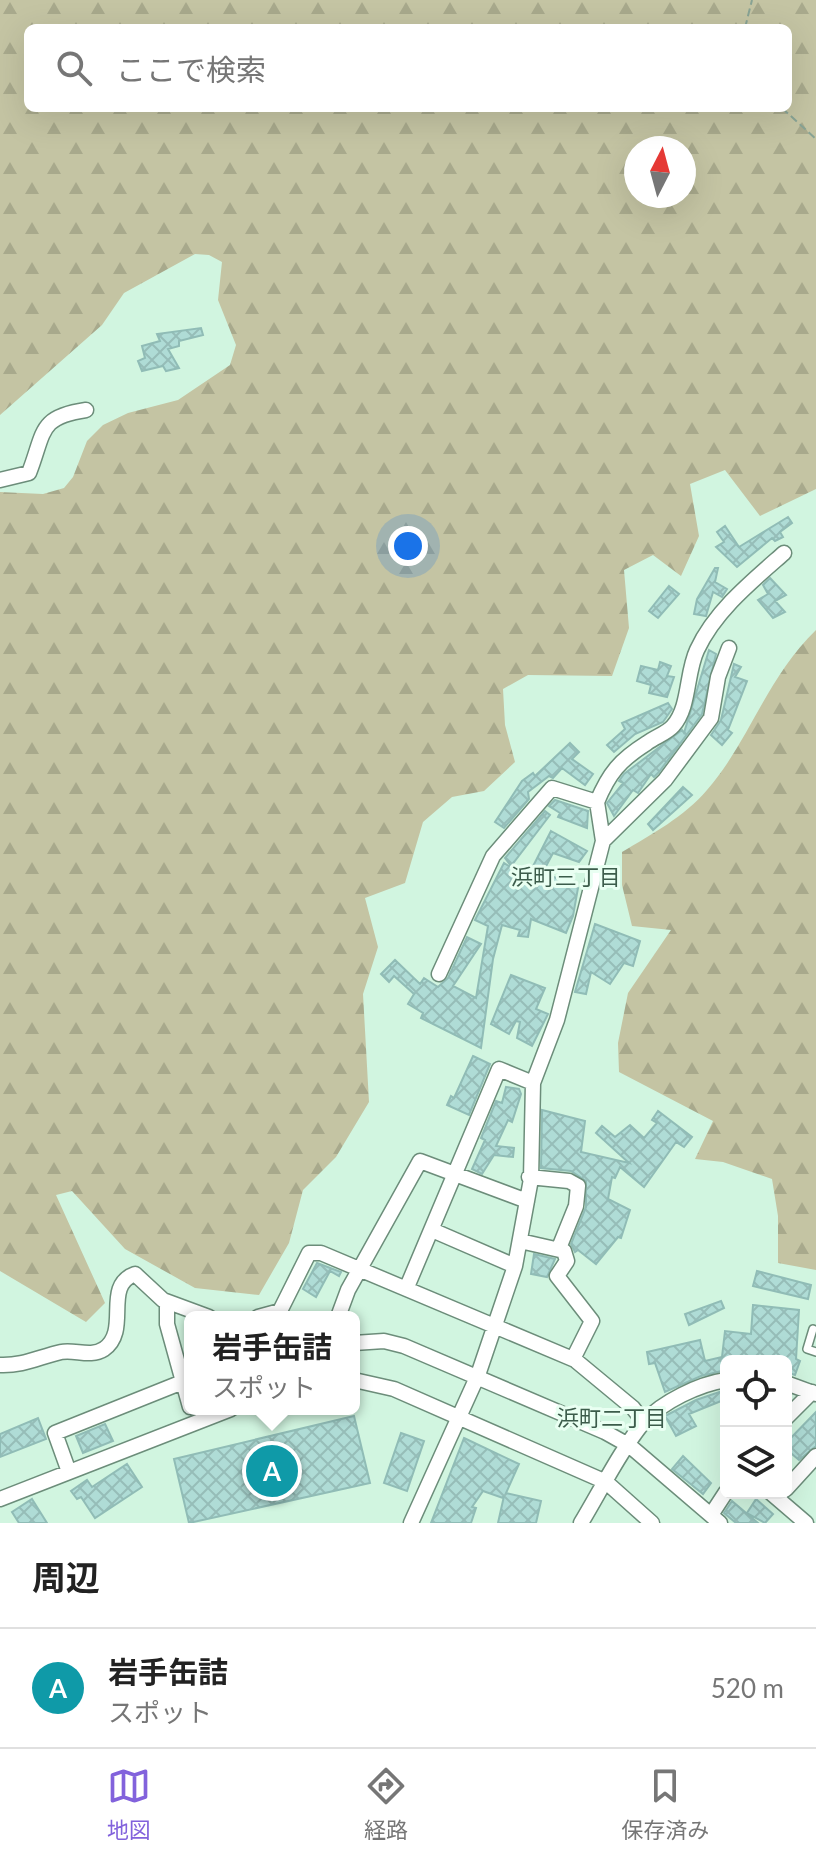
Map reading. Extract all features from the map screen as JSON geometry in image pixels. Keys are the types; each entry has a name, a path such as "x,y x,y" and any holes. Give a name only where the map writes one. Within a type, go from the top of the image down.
{"street":[{"path":"0,480 16,479 29,473 49,420 60,414 86,410"},
{"path":"411,1523 478,1375 515,1266 527,1201 533,1083 557,1020 603,841 597,802 608,774 636,750 673,727 682,711 687,674 698,647 728,605 784,553"},
{"path":"603,841 665,780 711,718 718,677 729,648"},
{"path":"439,974 493,856 552,788 597,802"},
{"path":"407,1287 499,1069 533,1083"},
{"path":"340,1311 348,1290 420,1161 527,1201"},
{"path":"529,1177 569,1181 578,1186 576,1206 559,1248"},
{"path":"432,1230 515,1266"},
{"path":"520,1241 564,1251 567,1261 557,1276 592,1321 573,1359"},
{"path":"280,1311 287,1303 300,1266 309,1253 321,1253 573,1359 633,1408 644,1422"},
{"path":"0,1365 19,1366 64,1351 89,1354 103,1349 114,1337 118,1287 125,1278 135,1274 167,1302 192,1311"},
{"path":"167,1302 167,1324 184,1374"},
{"path":"360,1343 384,1341 404,1346 478,1375 630,1446 716,1519 723,1499"},
{"path":"69,1472 55,1433 184,1381"},
{"path":"360,1381 384,1385 606,1482 652,1523"},
{"path":"581,1523 644,1422 674,1400 720,1381"},
{"path":"792,1385 814,1393 792,1413"},
{"path":"0,1499 69,1472 188,1415"},
{"path":"792,1480 816,1456"},
{"path":"784,1499 806,1523"}],"lane":[{"path":"813,1329 807,1349 816,1352"}],"path":[{"path":"746,24 752,0"},
{"path":"786,112 816,139"}],"green space":[{"path":"0,0 816,0 816,489 760,516 725,470 690,484 699,536 681,576 653,555 624,570 629,628 612,676 528,675 503,689 505,725 515,762 484,791 452,797 423,822 405,883 365,898 378,947 363,994 369,1102 336,1157 303,1190 289,1243 259,1295 195,1288 125,1249 72,1191 56,1195 105,1303 86,1322 0,1271 0,492 43,494 64,488 73,477 87,441 103,425 128,413 178,400 230,365 236,345 218,300 222,262 209,255 195,254 124,293 102,325 0,415"},
{"path":"816,630 816,1270 778,1263 778,1216 772,1179 723,1162 695,1159 713,1121 619,1072 618,1043 628,993 671,930 632,926 622,885 622,852 678,817 707,790 735,751 784,668"}],"building":[{"path":"201,328 203,335 179,341 179,346 168,349 179,368 166,371 163,366 142,371 138,361 145,358 142,346 160,341 157,334"},
{"path":"788,517 792,523 780,532 783,537 775,541 772,538 737,567 716,547 724,542 717,532 725,526 739,547"},
{"path":"715,568 718,568 715,582 727,589 722,597 713,592 706,616 694,614 697,599"},
{"path":"770,578 786,595 775,601 785,612 773,618 758,600 768,594 763,585"},
{"path":"669,586 679,594 658,618 649,611"},
{"path":"709,650 716,654 702,714 659,772 654,777 651,774 638,793 633,790 614,816 607,803 623,783 619,781 624,774 682,730 684,733"},
{"path":"660,662 671,666 667,676 674,677 667,697 649,693 651,685 637,681 641,666 658,670"},
{"path":"734,664 741,667 735,677 747,681 728,730 732,733 722,745 711,735 721,720"},
{"path":"668,703 672,709 663,722 635,734 614,752 607,745 625,729 622,723"},
{"path":"570,743 579,752 572,759 593,774 585,785 562,768 553,778 549,776 528,792 529,799 504,828 495,822 522,781 533,773 535,776"},
{"path":"683,787 692,795 653,830 648,824"},
{"path":"555,800 588,811 587,828 558,817 560,813 549,806"},
{"path":"545,811 550,815 511,866 505,858"},
{"path":"551,831 587,851 579,862 553,853 543,872 578,888 573,916 566,933 531,919 528,937 518,936 520,930 502,925 493,959 481,1048 421,1018 423,1013 408,1004 414,994 394,976 389,982 381,974 395,960 420,984 424,978 438,987 448,978 467,937 481,944 453,986 476,998 488,926 475,920 504,863 527,878"},
{"path":"595,924 640,941 633,966 624,963 610,984 591,972 586,994 575,992"},
{"path":"511,975 545,988 536,1009 548,1014 532,1046 517,1038 520,1022 516,1021 509,1034 491,1024"},
{"path":"473,1056 490,1064 469,1115 447,1105 451,1096 454,1098"},
{"path":"506,1087 519,1089 521,1094 512,1122 508,1120 496,1146 514,1148 513,1157 494,1155 482,1174 472,1169 485,1140 481,1138 496,1101 502,1103"},
{"path":"542,1110 585,1121 581,1152 629,1163 596,1133 602,1126 615,1137 630,1125 644,1138 657,1123 652,1120 658,1111 692,1137 684,1147 676,1142 644,1187 620,1167 615,1178 612,1177 608,1199 630,1210 621,1238 618,1237 596,1264 578,1250 575,1252 571,1244 586,1207 586,1181 571,1171 541,1168"},
{"path":"534,1254 555,1259 547,1277 531,1274"},
{"path":"317,1263 341,1272 339,1276 330,1271 316,1297 303,1289"},
{"path":"757,1271 811,1285 808,1299 753,1286"},
{"path":"721,1301 724,1308 689,1325 685,1314"},
{"path":"753,1305 799,1310 796,1359 800,1361 795,1375 792,1374 792,1355 722,1355 725,1331 751,1334"},
{"path":"700,1340 705,1361 720,1357 720,1371 665,1392 655,1363 649,1364 647,1352"},
{"path":"720,1392 720,1401 689,1414 696,1426 676,1436 665,1416"},
{"path":"816,1412 816,1446 799,1460 792,1454 792,1437"},
{"path":"354,1416 370,1483 189,1523 174,1459"},
{"path":"38,1418 46,1439 0,1457 0,1434"},
{"path":"105,1424 113,1441 83,1453 76,1436"},
{"path":"401,1433 424,1441 407,1491 384,1483"},
{"path":"464,1438 519,1464 506,1493 541,1501 536,1523 498,1523 504,1496 483,1491 472,1507 476,1508 471,1523 431,1523"},
{"path":"683,1456 711,1483 703,1494 672,1469"},
{"path":"127,1464 142,1487 95,1518 81,1497 77,1499 71,1491 87,1480 92,1487"},
{"path":"32,1499 47,1523 19,1523 12,1512"},
{"path":"756,1499 773,1514 765,1523 747,1513"},
{"path":"732,1501 758,1523 736,1523 724,1513"}],"place":[{"name":"岩手缶詰","path":"272,1471"}],"district":[{"name":"浜町三丁目","path":"566,876"},
{"name":"浜町二丁目","path":"612,1417"}]}
